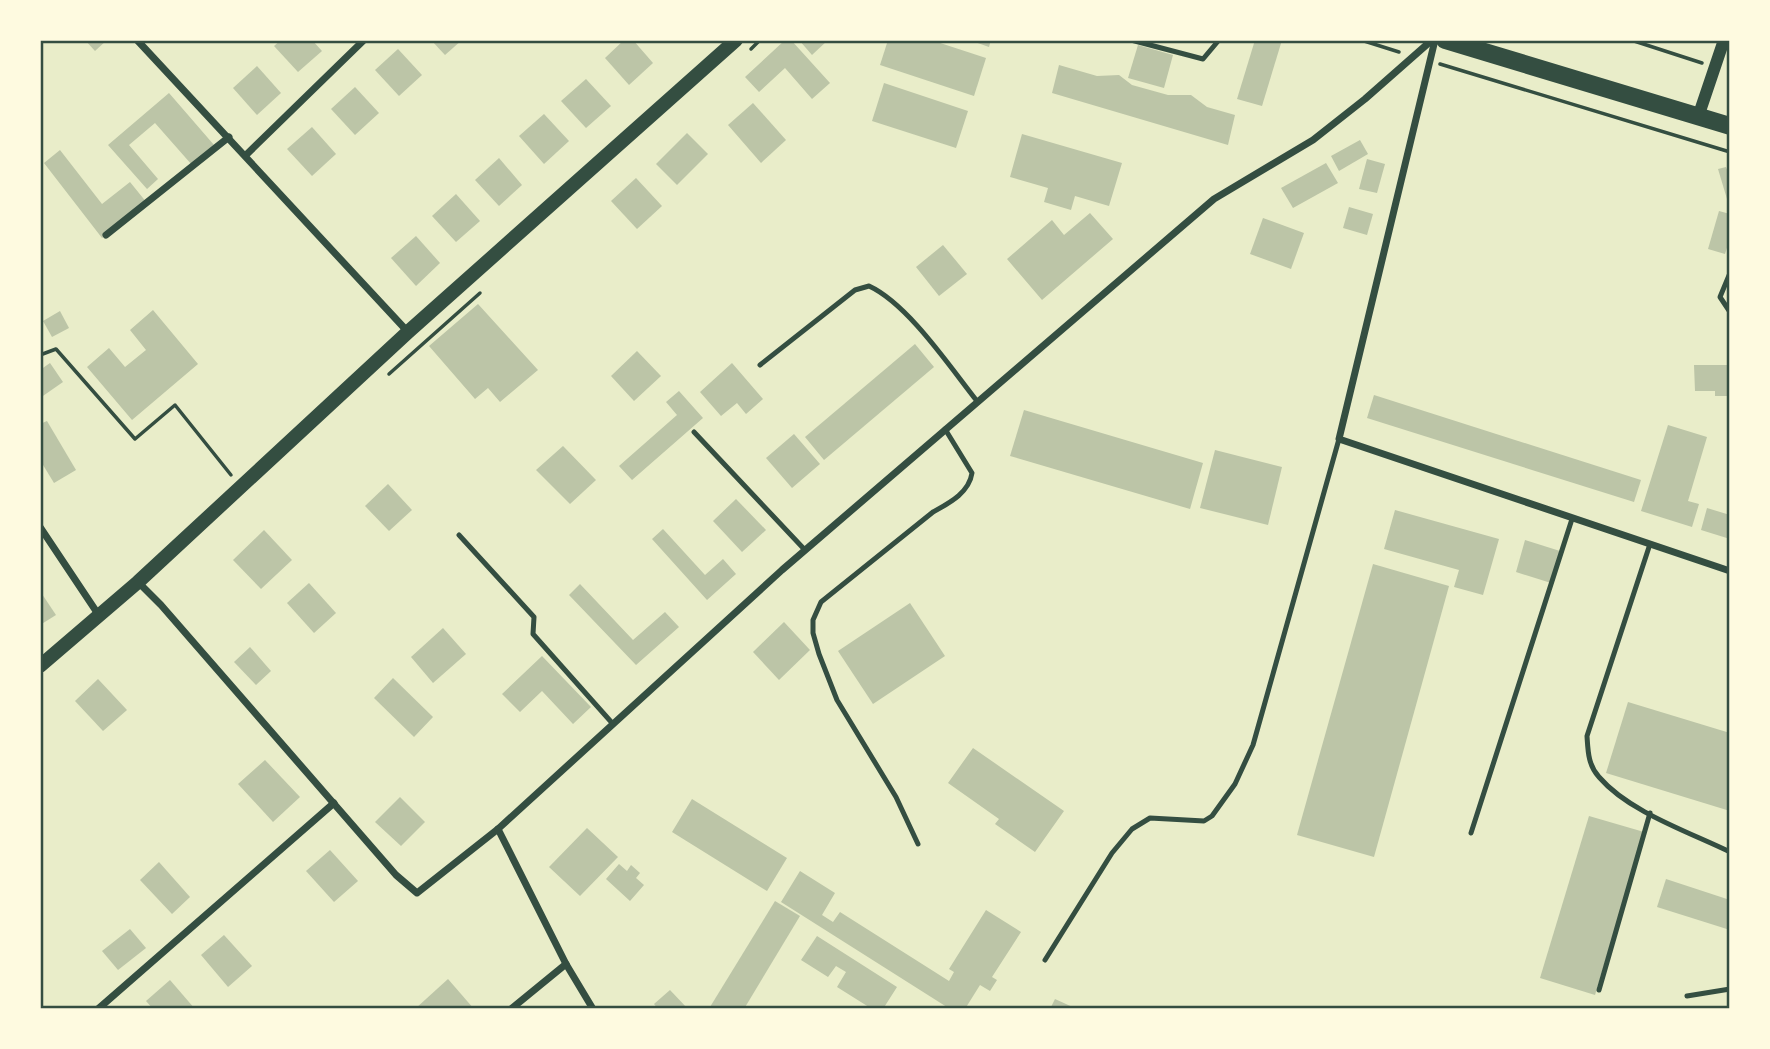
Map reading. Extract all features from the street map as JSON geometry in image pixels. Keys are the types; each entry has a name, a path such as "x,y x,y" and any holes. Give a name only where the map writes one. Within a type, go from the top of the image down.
{"highway":[{"path":"1445,40 1730,126"}],"main road":[{"path":"40,666 138,582 408,332 736,40"}],"street":[{"path":"137,40 408,332"},
{"path":"246,155 364,40"},
{"path":"138,582 396,875 417,893 498,829 805,550 1213,199 1313,140 1365,100 1433,40"},
{"path":"1433,40 1339,439 1730,571"},
{"path":"1698,117 1724,40"},
{"path":"106,235 229,137"},
{"path":"40,527 98,614"},
{"path":"98,1009 334,803"},
{"path":"498,829 566,964 593,1009"},
{"path":"511,1009 566,964"}],"lane":[{"path":"1131,40 1203,59 1219,40"},
{"path":"1730,273 1720,296 1730,312"},
{"path":"760,365 855,290 869,286 881,292 910,318 977,401"},
{"path":"918,844 896,797 837,700 819,654 813,620 821,602 933,512 950,503 971,483 972,473 945,429"},
{"path":"694,432 805,550"},
{"path":"1045,960 1112,853 1132,829 1150,818 1204,821 1212,816 1235,784 1253,746 1339,439"},
{"path":"1471,833 1572,519"},
{"path":"459,535 534,617 533,634 613,724"},
{"path":"1650,544 1587,736 1589,760 1598,776 1630,803 1730,852"},
{"path":"1599,990 1650,813"},
{"path":"1687,996 1730,989"}],"path":[{"path":"750,49 760,40"},
{"path":"1361,40 1413,56"},
{"path":"1630,40 1715,67"},
{"path":"1430,61 1730,152"},
{"path":"386,378 488,286"},
{"path":"40,355 56,349 135,439 175,405 240,488"}],"building":[{"path":"85,40 107,40 95,51"},
{"path":"281,40 312,40 322,51 298,72 274,46"},
{"path":"431,40 462,40 445,55"},
{"path":"624,40 633,40 653,63 629,85 605,58"},
{"path":"785,40 791,40 830,83 812,99 785,68 759,92 745,77"},
{"path":"799,40 828,40 812,55"},
{"path":"888,40 931,40 986,58 974,96 880,65"},
{"path":"969,40 991,40 989,47"},
{"path":"1255,40 1282,40 1262,106 1237,99"},
{"path":"1138,45 1173,55 1164,88 1128,78"},
{"path":"398,49 422,75 399,96 375,70"},
{"path":"1059,65 1097,76 1119,75 1132,85 1168,95 1191,95 1207,107 1235,115 1228,145 1052,93"},
{"path":"257,66 281,93 257,115 233,88"},
{"path":"586,79 611,106 586,128 561,101"},
{"path":"884,83 968,111 956,148 872,121"},
{"path":"355,87 379,113 355,135 331,109"},
{"path":"169,93 214,145 192,165 155,123 129,145 158,179 147,189 108,145"},
{"path":"753,103 786,140 761,163 728,125"},
{"path":"544,114 569,141 544,164 519,136"},
{"path":"312,127 336,154 312,176 287,149"},
{"path":"687,133 708,154 677,185 656,164"},
{"path":"1022,134 1122,163 1109,206 1075,196 1071,210 1044,202 1048,188 1010,177"},
{"path":"1360,140 1368,154 1339,171 1331,156"},
{"path":"60,150 102,204 130,182 147,203 102,238 44,163"},
{"path":"499,158 522,185 499,206 475,180"},
{"path":"1367,159 1385,164 1377,193 1359,189"},
{"path":"1326,163 1338,183 1293,208 1281,188"},
{"path":"1726,167 1730,177 1730,198 1727,199 1718,169"},
{"path":"636,178 662,206 637,229 611,201"},
{"path":"456,194 480,221 456,242 432,216"},
{"path":"1349,207 1373,214 1367,235 1343,228"},
{"path":"1719,211 1730,214 1730,238 1725,254 1708,249"},
{"path":"1090,213 1113,239 1042,300 1007,259 1052,220 1064,235"},
{"path":"1263,218 1304,233 1291,269 1250,254"},
{"path":"416,236 440,263 416,286 391,258"},
{"path":"943,245 967,274 939,296 916,267"},
{"path":"478,304 538,370 500,402 488,388 475,399 429,346"},
{"path":"153,310 198,364 132,420 87,367 109,348 125,367 146,350 130,330"},
{"path":"60,311 69,328 52,337 43,321"},
{"path":"915,344 934,367 824,460 805,437"},
{"path":"637,351 661,376 634,401 611,376"},
{"path":"50,363 63,382 40,398 40,370"},
{"path":"732,363 763,399 746,414 737,403 721,416 700,392"},
{"path":"1694,365 1730,365 1730,396 1715,396 1715,391 1695,391"},
{"path":"679,391 703,418 632,480 619,466 677,415 666,402"},
{"path":"1374,395 1641,480 1634,502 1367,418"},
{"path":"1024,410 1203,463 1190,509 1010,456"},
{"path":"47,421 76,470 54,483 40,460 40,424"},
{"path":"1668,425 1707,437 1688,501 1699,504 1692,527 1641,511"},
{"path":"794,434 820,464 792,488 766,458"},
{"path":"563,446 596,480 570,504 536,470"},
{"path":"1215,450 1282,467 1268,525 1200,508"},
{"path":"388,484 412,510 389,531 365,506"},
{"path":"736,499 766,530 742,552 713,521"},
{"path":"1707,508 1730,515 1730,539 1701,530"},
{"path":"1395,510 1499,539 1483,595 1454,587 1459,570 1384,549"},
{"path":"663,529 705,575 723,559 736,574 707,600 652,539"},
{"path":"264,530 292,560 261,589 233,560"},
{"path":"1525,540 1560,551 1551,583 1516,572"},
{"path":"1373,564 1449,586 1374,857 1297,835"},
{"path":"309,583 336,613 314,633 287,603"},
{"path":"580,584 633,640 665,612 679,627 636,665 569,595"},
{"path":"40,591 56,615 40,625"},
{"path":"910,603 945,656 873,704 838,651"},
{"path":"784,622 810,650 779,680 753,652"},
{"path":"443,628 466,654 433,683 411,657"},
{"path":"250,647 271,671 256,685 234,662"},
{"path":"542,656 591,707 573,724 542,691 520,712 502,694"},
{"path":"393,678 433,717 414,737 374,698"},
{"path":"98,679 127,710 103,731 75,701"},
{"path":"1628,702 1730,733 1730,811 1606,773"},
{"path":"973,748 1064,811 1035,852 995,824 999,819 948,783"},
{"path":"265,760 300,797 273,822 238,784"},
{"path":"400,797 425,822 401,846 375,822"},
{"path":"692,799 787,858 767,891 672,832"},
{"path":"1589,816 1644,832 1595,995 1540,978"},
{"path":"587,828 618,857 580,896 549,867"},
{"path":"330,850 358,881 334,902 306,871"},
{"path":"159,862 190,897 172,914 140,880"},
{"path":"619,864 627,871 631,865 640,873 636,878 644,885 630,901 606,879"},
{"path":"800,871 835,893 822,915 833,922 840,912 949,981 954,972 949,969 986,910 1021,932 992,977 997,980 990,991 980,985 965,1009 950,1009 781,902"},
{"path":"1666,879 1730,900 1730,930 1657,907"},
{"path":"775,901 800,916 744,1009 712,1009 710,1007"},
{"path":"130,929 146,948 118,970 102,951"},
{"path":"224,935 252,966 228,987 201,955"},
{"path":"817,936 897,987 883,1009 872,1009 837,987 846,972 836,966 828,977 801,960"},
{"path":"448,979 474,1009 415,1009"},
{"path":"170,980 195,1009 153,1009 146,1001"},
{"path":"670,990 688,1009 658,1009 654,1004"},
{"path":"1055,999 1077,1009 1050,1009"}]}
